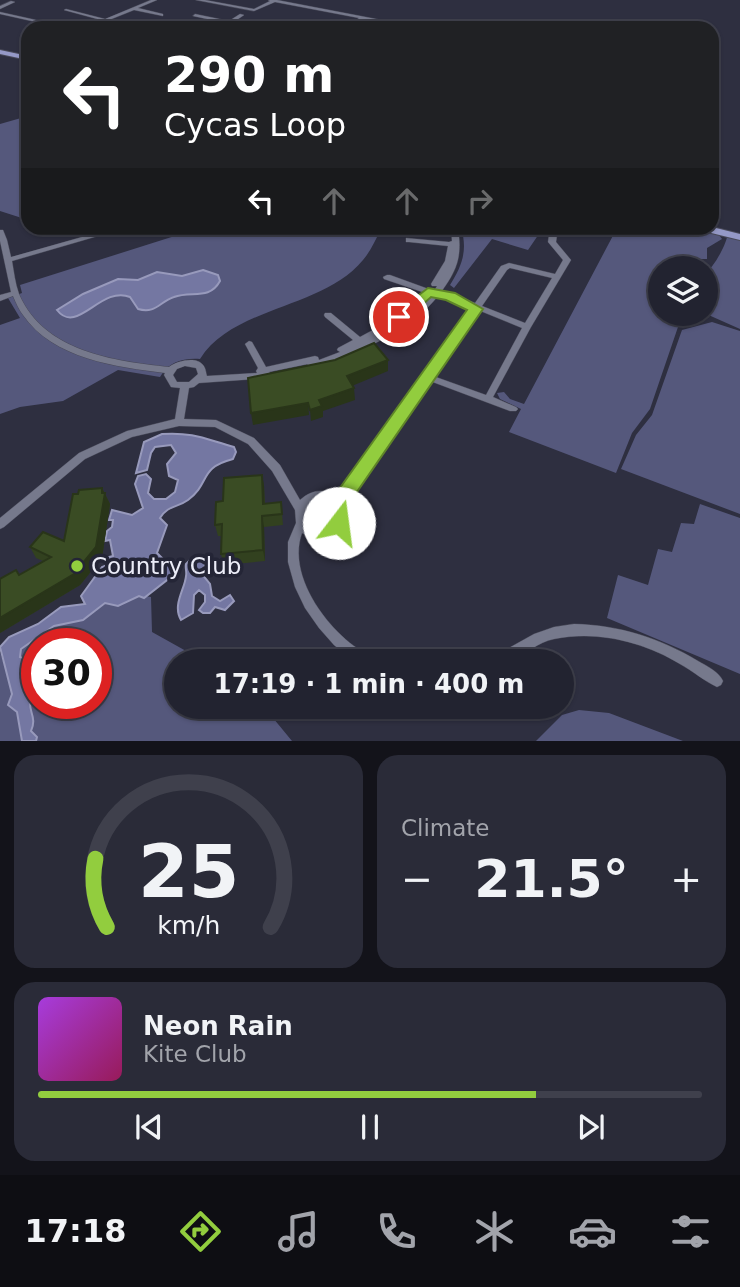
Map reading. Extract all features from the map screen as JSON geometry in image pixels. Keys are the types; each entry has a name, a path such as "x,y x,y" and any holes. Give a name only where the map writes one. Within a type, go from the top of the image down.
{"main road":[{"path":"0,52 21,55"},
{"path":"719,232 740,237"}],"street":[{"path":"109,21 155,0"},
{"path":"198,0 254,10 272,0 293,2 384,21"},
{"path":"230,6 242,0"},
{"path":"0,8 13,2"},
{"path":"135,9 161,15"},
{"path":"66,10 94,21"},
{"path":"0,13 36,21"},
{"path":"195,15 221,21"},
{"path":"233,21 242,15"},
{"path":"357,21 363,17"},
{"path":"0,232 15,293 36,326 70,348 128,366 170,370 178,364 189,362 199,365 201,376"},
{"path":"9,260 96,235"},
{"path":"452,235 455,244"},
{"path":"179,422 186,387 201,376 265,373 322,362 403,322 433,293 455,244 455,235"},
{"path":"488,399 567,260 551,242 553,235"},
{"path":"409,240 455,244"},
{"path":"300,525 310,532 329,531 341,519 339,504 474,308 509,265 557,277"},
{"path":"387,276 463,307 474,308 527,327"},
{"path":"0,298 15,293"},
{"path":"328,315 362,343"},
{"path":"249,344 265,373"},
{"path":"170,370 170,382 186,387"},
{"path":"427,377 513,409"},
{"path":"0,524 67,466 87,453 137,432 179,422 216,424 251,441 276,468 299,507 300,525 295,536 295,563 305,596 340,642 350,649"},
{"path":"299,507 309,498 322,496 339,504"},
{"path":"521,649 553,633 600,629 640,641 702,669 717,681"}],"shaded area":[{"path":"21,118 21,218 0,211 0,124"},
{"path":"178,235 378,235 366,256 346,276 325,289 234,328 215,342 200,359 177,362 160,377 118,370 63,401 20,407 0,414 0,325 20,318 8,298 22,293 20,285"},
{"path":"538,235 528,250 492,239 454,288 450,285 461,264 463,236"},
{"path":"613,235 719,235 722,239 707,248 707,256 648,256 648,326 681,326 678,327 650,409 632,433 616,473 509,432 521,409 500,399 497,393 504,392 510,399 524,404"},
{"path":"727,237 740,240 740,329 718,319 718,257"},
{"path":"203,270 218,275 220,281 211,291 180,295 153,309 138,309 130,297 119,295 73,317 65,316 57,310 83,294 118,279 138,280 157,272 182,276"},
{"path":"718,324 740,331 740,514 621,469 636,435 652,415 682,330"},
{"path":"162,434 183,434 234,447 236,452 233,459 209,471 195,494 169,509 160,518 167,525 157,553 167,563 174,563 176,573 144,598 139,596 118,606 105,603 83,620 51,628 29,628 61,607 85,604 81,596 102,567 110,564 109,557 113,556 110,540 105,541 107,531 112,527 113,520 109,520 112,510 132,515 143,508 135,484 138,476 146,474 151,479 148,493 154,499 166,499 175,492 178,480 169,476 167,464 176,453 171,445 155,447 147,470 136,473 144,442"},
{"path":"700,504 740,518 740,674 607,618 618,575 648,585 658,549 672,552 681,523 694,524"},
{"path":"200,558 205,564 202,574 210,584 212,596 220,601 230,595 234,601 225,610 215,607 210,613 203,613 199,610 205,602 205,595 199,590 194,595 193,613 181,620 178,609 186,564 191,559"},
{"path":"139,595 151,597 152,632 182,649 164,649 164,719 274,719 292,741 0,741 0,652 9,679 21,675 21,719 112,719 112,628 51,628 85,619 101,604"},
{"path":"21,632 21,719 33,719 31,731 37,737 36,741 22,741 17,712 8,705 12,694 0,647 9,637"},
{"path":"574,711 609,713 683,741 536,741 558,719 574,719"}],"building":[{"path":"374,343 388,360 347,376 354,388 319,400 322,406 310,410 308,403 251,413 248,378 335,360"},
{"path":"262,475 263,504 281,502 282,514 262,516 263,550 221,554 222,524 215,525 216,502 223,501 224,478"},
{"name":"Country Club","path":"102,488 102,493 105,493 96,547 74,574 0,618 0,579 16,570 19,575 51,557 30,547 43,532 64,541 73,494 78,494 79,490"}],"place":[{"name":"Country Club","path":"77,566"}],"route":[{"path":"339,523 342,513 339,504 475,309 450,296 428,292 399,317"}]}
